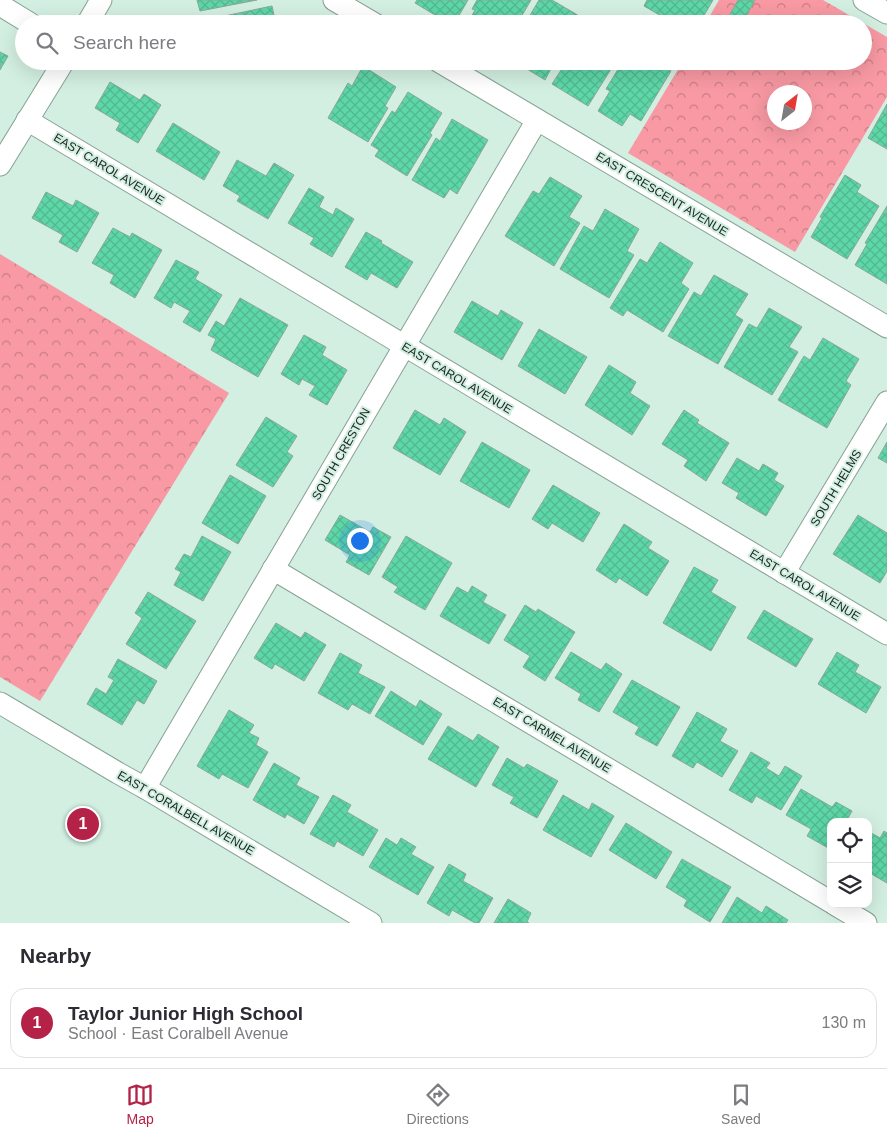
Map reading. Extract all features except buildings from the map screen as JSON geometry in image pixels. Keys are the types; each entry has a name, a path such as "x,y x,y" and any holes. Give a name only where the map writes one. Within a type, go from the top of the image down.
{"street":[{"path":"92,15 101,0"},
{"path":"334,0 360,15"},
{"path":"864,0 887,14"},
{"path":"0,5 16,15"},
{"path":"0,165 58,70"},
{"name":"EAST CRESCENT AVENUE","path":"453,70 887,327"},
{"name":"EAST CAROL AVENUE","path":"27,120 887,634"},
{"name":"SOUTH CRESTON","path":"144,788 537,120"},
{"name":"SOUTH HELMS","path":"784,573 887,402"},
{"name":"EAST CARMEL AVENUE","path":"273,569 827,900"},
{"name":"EAST CORALBELL AVENUE","path":"0,703 371,923"},
{"path":"841,908 866,923"}],"green space":[{"path":"719,0 823,0 849,15 710,15"},
{"path":"872,28 887,37 887,97 795,252 628,153 678,70 872,70"},
{"path":"0,254 229,393 40,701 0,677"}],"place":[{"name":"Taylor Junior High School","path":"83,824"}]}
